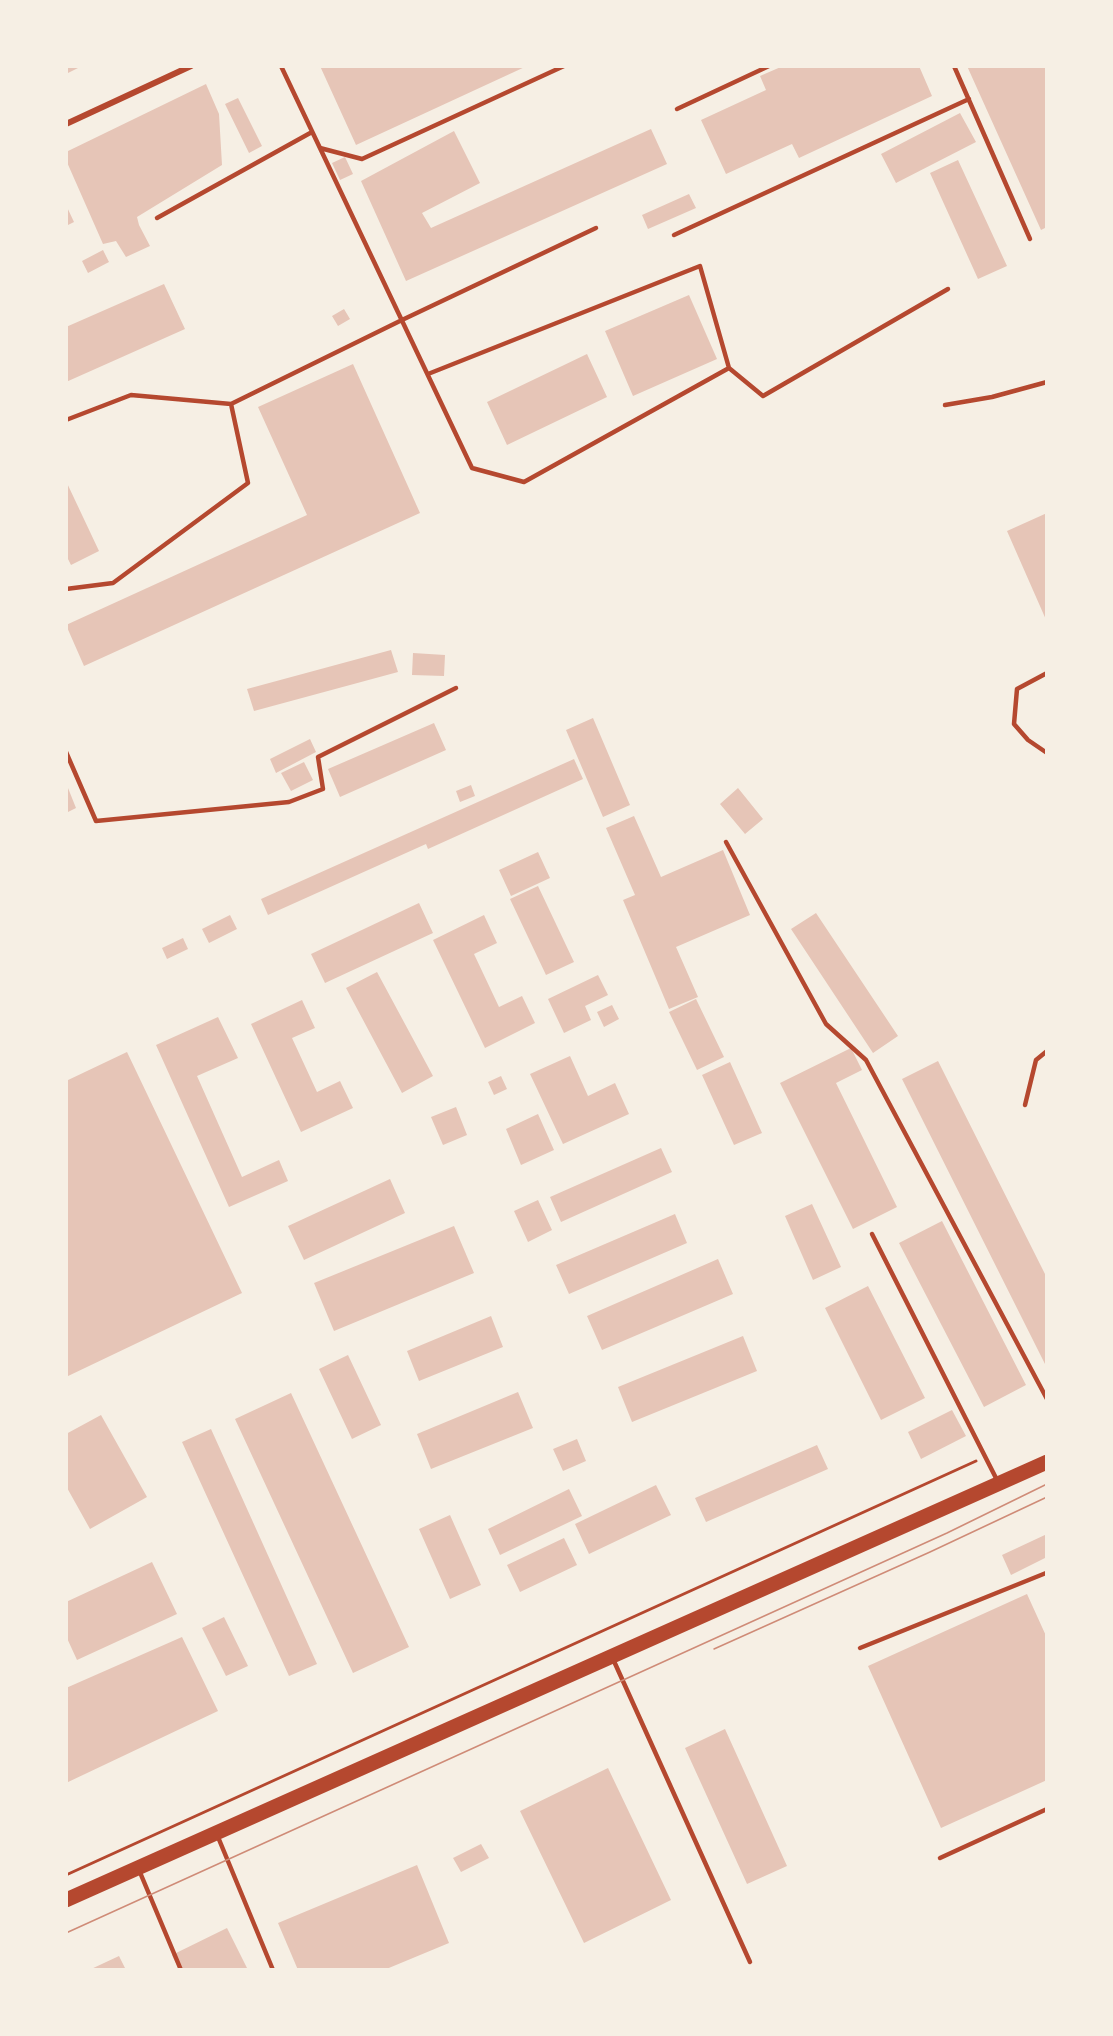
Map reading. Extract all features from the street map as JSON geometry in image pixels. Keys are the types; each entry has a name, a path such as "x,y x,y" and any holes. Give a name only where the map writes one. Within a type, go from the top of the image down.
{"main road":[{"path":"66,1900 1047,1462"}],"street":[{"path":"66,124 191,66"}],"lane":[{"path":"281,66 472,468 524,482 729,368"},
{"path":"320,148 362,159 564,66"},
{"path":"677,109 769,66"},
{"path":"954,66 1030,239"},
{"path":"674,235 969,99"},
{"path":"157,218 312,132"},
{"path":"66,420 130,395 231,404 596,228"},
{"path":"428,374 700,266 729,368 763,396 948,289"},
{"path":"945,405 992,397 1047,382"},
{"path":"66,589 113,583 248,483 231,404"},
{"path":"1047,673 1017,689 1014,724 1028,740 1047,753"},
{"path":"66,752 96,821 290,802 323,789 318,757 456,688"},
{"path":"726,842 826,1024 866,1060 1047,1399"},
{"path":"1025,1105 1036,1060 1047,1051"},
{"path":"872,1234 998,1484"},
{"path":"860,1648 1047,1573"},
{"path":"612,1657 750,1962"},
{"path":"940,1858 1047,1809"},
{"path":"216,1833 273,1970"},
{"path":"138,1868 181,1970"}],"path":[{"path":"66,1875 985,1457"}],"building":[{"path":"66,66 82,66 66,74"},
{"path":"320,66 527,66 356,145"},
{"path":"783,66 919,66 932,96 799,158 792,144 726,174 701,120 766,90 760,76"},
{"path":"967,66 1047,66 1047,227 1041,230"},
{"path":"206,84 219,114 222,165 137,217 150,246 126,257 116,241 103,244 66,160 66,152"},
{"path":"238,98 262,146 249,153 225,104"},
{"path":"960,113 976,142 896,183 881,154"},
{"path":"651,129 667,164 406,281 361,181 454,131 480,183 422,213 431,228"},
{"path":"345,157 353,174 340,180 332,163"},
{"path":"958,160 1007,266 978,279 930,173"},
{"path":"689,194 696,208 648,229 642,215"},
{"path":"66,205 74,222 66,226"},
{"path":"103,250 109,262 88,273 82,261"},
{"path":"164,284 185,329 66,382 66,327"},
{"path":"689,295 717,359 633,396 605,331"},
{"path":"344,309 350,319 338,326 332,316"},
{"path":"587,354 607,397 507,445 487,402"},
{"path":"353,364 420,513 84,666 66,625 307,515 258,407"},
{"path":"66,481 99,551 71,565 66,555"},
{"path":"1047,513 1047,622 1007,531"},
{"path":"391,650 398,672 254,711 247,689"},
{"path":"413,653 445,655 444,676 412,675"},
{"path":"593,718 630,805 603,817 566,730"},
{"path":"434,723 446,750 340,797 328,769"},
{"path":"310,739 316,752 276,773 270,759"},
{"path":"574,759 583,779 428,849 426,844 268,915 261,899"},
{"path":"304,762 313,780 291,791 281,773"},
{"path":"66,783 76,808 66,813"},
{"path":"471,785 475,796 460,802 456,791"},
{"path":"738,788 763,819 745,834 720,804"},
{"path":"634,816 661,877 723,850 750,915 676,947 698,997 669,1009 623,900 635,895 606,828"},
{"path":"538,852 550,878 511,896 499,870"},
{"path":"538,886 574,962 546,975 510,899"},
{"path":"419,903 433,933 325,983 311,954"},
{"path":"816,913 898,1036 873,1053 791,929"},
{"path":"230,915 237,929 209,943 202,929"},
{"path":"484,915 497,943 474,954 499,1007 522,996 535,1023 485,1048 433,940"},
{"path":"183,938 188,949 167,959 162,948"},
{"path":"377,972 433,1076 402,1093 346,988"},
{"path":"598,975 608,995 585,1006 591,1020 564,1033 548,999"},
{"path":"696,999 724,1057 697,1070 669,1012"},
{"path":"302,1000 315,1028 292,1038 317,1092 340,1081 353,1108 301,1132 251,1024"},
{"path":"612,1005 619,1019 604,1027 597,1012"},
{"path":"218,1017 238,1058 197,1076 242,1177 279,1160 288,1181 229,1207 156,1045"},
{"path":"851,1048 862,1070 836,1083 897,1207 853,1229 780,1083"},
{"path":"127,1052 242,1293 66,1377 66,1081"},
{"path":"570,1056 588,1096 615,1083 629,1114 563,1144 530,1074"},
{"path":"938,1061 1047,1278 1047,1368 902,1079"},
{"path":"730,1062 762,1133 734,1145 702,1075"},
{"path":"501,1076 507,1089 494,1095 488,1082"},
{"path":"456,1107 467,1135 443,1145 431,1117"},
{"path":"538,1114 554,1150 521,1165 506,1129"},
{"path":"661,1148 672,1172 561,1222 550,1197"},
{"path":"390,1179 405,1213 304,1260 288,1226"},
{"path":"538,1200 552,1230 528,1242 514,1211"},
{"path":"812,1204 841,1267 813,1280 785,1216"},
{"path":"675,1214 687,1243 569,1294 556,1265"},
{"path":"942,1221 1026,1385 984,1407 899,1243"},
{"path":"454,1226 474,1273 334,1331 314,1283"},
{"path":"718,1259 733,1294 602,1350 587,1316"},
{"path":"868,1286 925,1398 881,1420 825,1308"},
{"path":"491,1316 503,1347 419,1381 407,1351"},
{"path":"743,1336 757,1371 632,1422 618,1387"},
{"path":"348,1355 381,1425 352,1439 319,1369"},
{"path":"518,1392 533,1428 431,1469 417,1434"},
{"path":"291,1393 409,1647 353,1673 235,1419"},
{"path":"952,1410 966,1436 921,1459 908,1432"},
{"path":"101,1415 147,1497 90,1529 66,1486 66,1434"},
{"path":"211,1429 317,1664 289,1676 182,1442"},
{"path":"577,1439 586,1461 563,1471 553,1449"},
{"path":"817,1445 828,1469 706,1522 695,1498"},
{"path":"656,1485 671,1515 589,1554 575,1524"},
{"path":"569,1489 582,1516 500,1555 488,1529"},
{"path":"450,1515 481,1585 450,1599 419,1529"},
{"path":"1047,1534 1047,1557 1011,1575 1002,1555"},
{"path":"564,1538 577,1565 520,1592 507,1565"},
{"path":"152,1562 177,1614 77,1660 66,1636 66,1602"},
{"path":"1027,1594 1047,1638 1047,1780 941,1828 868,1666"},
{"path":"224,1617 248,1666 226,1676 202,1628"},
{"path":"182,1637 218,1711 66,1783 66,1688"},
{"path":"725,1729 787,1866 747,1884 685,1748"},
{"path":"608,1768 671,1900 584,1943 520,1811"},
{"path":"481,1844 489,1858 461,1872 453,1858"},
{"path":"417,1865 449,1943 384,1970 298,1970 278,1923"},
{"path":"227,1928 248,1970 179,1970 172,1955"},
{"path":"119,1956 126,1970 89,1970"}],"tram line":[{"path":"66,1933 947,1533 1047,1484"},
{"path":"714,1649 1047,1497"}]}
